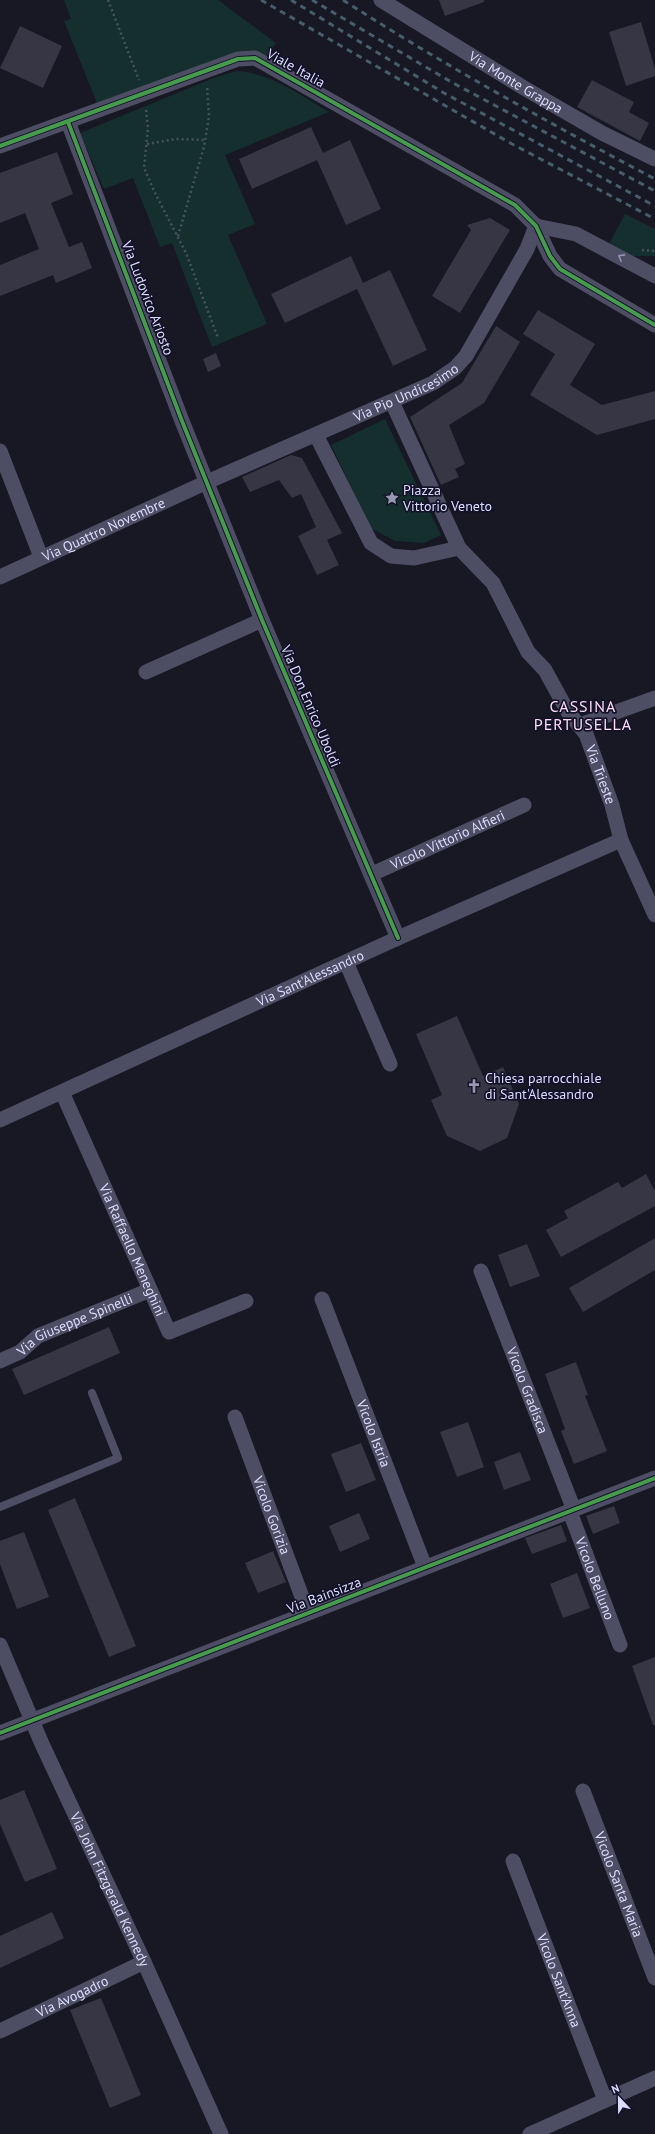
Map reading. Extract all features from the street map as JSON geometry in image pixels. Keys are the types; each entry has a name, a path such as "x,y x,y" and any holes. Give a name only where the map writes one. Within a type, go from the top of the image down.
{"street":[{"name":"Via Monte Grappa","path":"381,0 415,23 524,88 602,133 655,159"},
{"name":"Viale Italia","path":"0,146 238,59 255,58 515,205 536,226"},
{"name":"Via Ludovico Ariosto","path":"68,122 206,482"},
{"path":"536,226 576,234 655,276"},
{"path":"536,226 550,256 560,269 655,324"},
{"name":"Via Pio Undicesimo","path":"206,482 392,402 433,383 455,368 466,356 527,249 536,226"},
{"path":"316,435 371,543 391,556 414,558 459,548 392,402"},
{"path":"0,451 41,557"},
{"name":"Via Quattro Novembre","path":"0,577 206,482"},
{"name":"Via Don Enrico Uboldi","path":"206,482 262,620 372,874 398,938"},
{"name":"Via Trieste","path":"459,548 493,583 528,652 545,670 568,712 580,724 586,734 610,798 621,840 655,915"},
{"path":"146,672 262,620"},
{"path":"580,724 655,698"},
{"name":"Vicolo Vittorio Alfieri","path":"372,874 524,805"},
{"name":"Via Sant'Alessandro","path":"0,1120 398,938 621,840"},
{"path":"346,962 390,1064"},
{"name":"Via Raffaello Meneghini","path":"62,1092 169,1332 246,1301"},
{"name":"Vicolo Gradisca","path":"481,1271 572,1511"},
{"name":"Via Giuseppe Spinelli","path":"0,1361 20,1352 38,1336 150,1290"},
{"name":"Vicolo Istria","path":"322,1300 426,1567"},
{"name":"Vicolo Gorizia","path":"235,1417 308,1613"},
{"name":"Via Bainsizza","path":"0,1732 655,1478"},
{"name":"Vicolo Belluno","path":"572,1511 620,1645"},
{"name":"Via John Fitzgerald Kennedy","path":"0,1645 31,1720 144,1962 221,2134"},
{"name":"Vicolo Santa Maria","path":"583,1791 655,1978"},
{"name":"Vicolo Sant'Anna","path":"513,1861 606,2100"},
{"name":"Via Avogadro","path":"0,2030 144,1962"},
{"path":"530,2134 655,2078"}],"lane":[{"path":"0,1507 118,1458 92,1393"}],"path":[{"path":"108,0 144,93 148,128 144,168 156,195 186,253 218,338"},
{"path":"178,237 199,169 205,140 209,116 207,87"},
{"path":"146,144 176,139 205,140"}],"green space":[{"path":"64,0 218,0 276,43 266,57 250,51 239,52 97,103 64,21 71,19"},
{"path":"237,71 262,76 273,80 329,112 225,155 255,224 228,235 267,324 212,347 172,243 160,247 133,178 104,189 80,133 216,77"},
{"path":"625,214 655,229 655,256 626,256 608,246"},
{"path":"385,419 441,535 424,543 395,541 371,528 331,445"}],"building":[{"path":"439,0 484,0 484,2 445,16"},
{"path":"641,22 655,69 655,76 626,86 609,32"},
{"path":"20,26 62,46 43,88 0,68"},
{"path":"592,80 634,102 629,112 649,123 640,141 577,107"},
{"path":"311,127 323,153 350,140 381,209 346,225 317,160 252,189 239,159"},
{"path":"57,152 73,194 51,203 69,247 82,242 92,268 56,283 53,275 0,296 0,265 39,249 25,213 0,223 0,173"},
{"path":"490,218 510,230 460,313 432,296 471,230 467,225"},
{"path":"351,256 363,283 390,270 427,350 393,366 357,289 285,323 271,294"},
{"path":"538,310 595,344 570,385 602,405 655,391 655,419 597,435 530,395 555,354 523,334"},
{"path":"496,326 520,342 484,403 449,425 465,464 455,469 459,477 441,485 410,417 462,383"},
{"path":"216,353 221,366 208,372 203,359"},
{"path":"291,455 302,458 342,533 327,540 339,565 317,575 298,536 316,527 301,494 292,498 279,480 250,492 242,477"},
{"name":"Chiesa parrocchiale di Sant'Alessandro","path":"457,1016 483,1076 503,1067 519,1104 507,1138 480,1151 447,1136 431,1100 442,1095 416,1034"},
{"path":"646,1174 655,1191 655,1206 561,1257 546,1230 568,1218 564,1211 618,1182 622,1188"},
{"path":"655,1238 655,1270 583,1312 569,1288"},
{"path":"527,1244 540,1276 510,1287 498,1255"},
{"path":"109,1327 120,1353 24,1395 12,1369"},
{"path":"576,1362 588,1395 585,1396 607,1451 574,1464 561,1431 565,1429 545,1374"},
{"path":"468,1422 484,1467 457,1477 440,1432"},
{"path":"361,1443 376,1480 346,1492 331,1454"},
{"path":"520,1452 531,1480 504,1490 494,1462"},
{"path":"75,1498 136,1646 109,1657 48,1510"},
{"path":"614,1506 620,1523 593,1534 586,1516"},
{"path":"359,1513 370,1539 340,1552 329,1526"},
{"path":"561,1525 567,1541 532,1554 525,1538"},
{"path":"24,1532 49,1597 17,1609 0,1564 0,1541"},
{"path":"273,1551 286,1582 258,1593 245,1563"},
{"path":"577,1573 590,1608 563,1618 550,1584"},
{"path":"655,1657 655,1725 653,1725 632,1666"},
{"path":"24,1790 57,1869 25,1882 0,1824 0,1800"},
{"path":"52,1912 64,1938 0,1968 0,1936"},
{"path":"101,1998 141,2095 110,2108 70,2010"}],"railway":[{"path":"261,0 512,144 655,219"},
{"path":"291,0 444,93 655,206"},
{"path":"312,0 453,83 655,191"},
{"path":"343,0 419,48 497,93 655,179"}],"cycle path":[{"path":"0,146 238,59 255,58 515,205 536,226 550,256 560,269 655,325"},
{"path":"68,122 182,421 262,620 398,938"},
{"path":"0,1733 655,1478"}],"place":[{"name":"Piazza Vittorio Veneto","path":"392,498"},
{"name":"Chiesa parrocchiale di Sant'Alessandro","path":"474,1086"}],"district":[{"name":"CASSINA PERTUSELLA","path":"583,715"}]}
